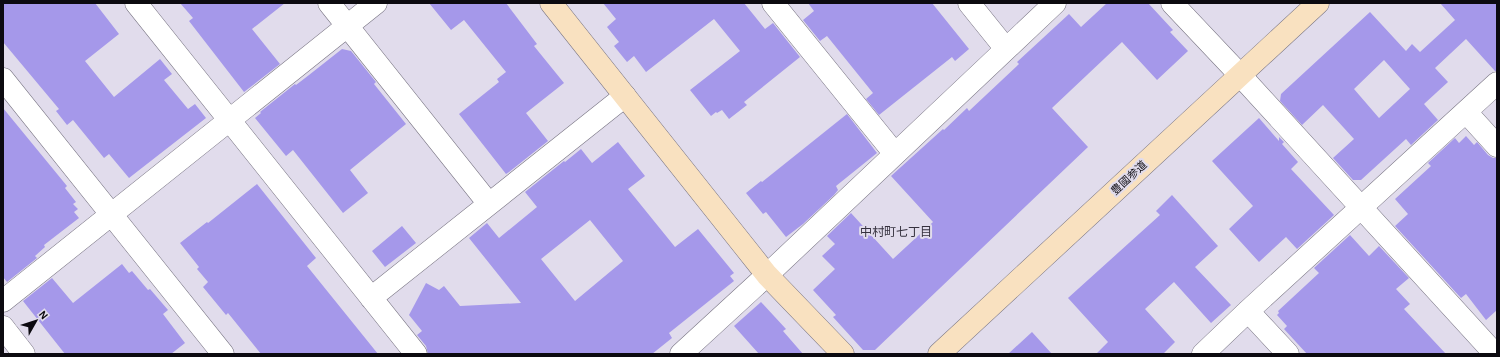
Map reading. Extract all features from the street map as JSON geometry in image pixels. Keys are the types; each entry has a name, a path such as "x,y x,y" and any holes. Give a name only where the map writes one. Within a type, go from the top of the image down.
{"street":[{"path":"136,3 416,354"},
{"path":"329,3 489,204"},
{"path":"3,301 376,3"},
{"path":"551,3 767,276 843,354"},
{"path":"772,3 895,154"},
{"path":"969,3 1006,49"},
{"path":"682,354 767,276 1055,3"},
{"path":"1172,3 1240,75 1495,354"},
{"name":"豊國参道","path":"939,354 1318,3"},
{"path":"3,79 223,354"},
{"path":"1202,354 1497,83"},
{"path":"371,298 625,96"},
{"path":"1466,112 1497,146"},
{"path":"1248,311 1288,354"},
{"path":"3,327 24,354"}],"building":[{"path":"3,3 95,3 119,34 85,61 114,97 160,59 172,74 164,80 188,109 195,104 206,118 129,178 109,154 104,158 73,120 67,125 56,111 59,109 3,42"},
{"path":"180,3 285,3 252,29 280,64 244,92 189,21 193,18"},
{"path":"429,3 506,3 537,44 534,46 564,83 526,113 548,141 506,174 459,114 499,82 497,79 506,72 464,20 451,30"},
{"path":"603,3 744,3 765,29 773,23 800,57 744,102 747,105 729,119 722,110 711,116 690,90 740,51 714,19 646,72 634,56 627,62 614,46 619,42 607,27 616,19"},
{"path":"808,3 932,3 969,49 955,61 952,57 879,115 866,99 873,93 827,36 820,41 803,20 814,11"},
{"path":"1107,3 1148,3 1173,30 1170,32 1188,51 1157,80 1122,42 1052,108 1088,147 875,350 863,350 833,317 836,315 813,290 835,269 822,256 835,244 827,236 851,213 893,259 933,222 891,176 967,108 969,111 1019,64 1017,62 1069,14 1081,27"},
{"path":"1440,3 1497,3 1497,71 1495,71 1466,39 1435,68 1448,82 1424,104 1438,120 1411,145 1406,139 1361,180 1353,180 1333,158 1354,139 1323,105 1302,125 1280,101 1281,94 1370,12 1406,51 1412,44 1420,52 1455,20","holes":["1384,60 1410,89 1379,118 1354,89"]},
{"path":"342,49 351,51 376,82 374,84 406,124 350,170 368,193 343,213 293,150 286,156 255,118 261,113 260,112 295,84 296,85"},
{"path":"3,108 67,186 65,188 76,202 73,204 78,209 74,212 79,218 44,245 45,247 35,256 37,258 7,282 3,277"},
{"path":"847,114 877,153 836,186 838,190 834,195 803,224 786,237 766,212 763,214 746,193"},
{"path":"1259,118 1279,141 1279,137 1284,142 1282,144 1298,162 1291,169 1334,215 1297,249 1286,237 1259,262 1229,229 1253,206 1212,161"},
{"path":"1466,136 1474,145 1477,142 1488,155 1493,158 1497,158 1497,310 1486,320 1466,294 1461,298 1395,226 1408,214 1395,199 1431,166 1428,163 1455,138 1459,143"},
{"path":"618,142 645,176 628,189 675,247 698,229 734,273 730,276 734,281 669,333 672,338 652,354 428,354 426,346 417,335 422,331 409,315 426,283 439,290 444,286 460,306 521,303 469,238 487,223 499,238 537,207 525,192 581,149 592,163","holes":["590,220 623,261 575,301 541,259"]},
{"path":"257,184 316,258 307,266 378,354 261,354 228,313 226,315 203,287 208,282 197,269 199,267 180,243"},
{"path":"1172,195 1218,246 1195,267 1231,305 1211,323 1174,282 1145,309 1175,342 1163,354 1096,354 1108,342 1068,298 1160,215 1156,211"},
{"path":"402,226 416,243 385,267 372,251"},
{"path":"1350,235 1369,256 1379,246 1409,278 1396,289 1410,304 1404,309 1446,354 1307,354 1284,329 1287,326 1277,315 1279,313 1278,311 1319,273 1314,268"},
{"path":"122,264 129,273 132,271 148,290 150,289 168,310 163,314 185,343 171,354 65,354 23,301 52,278 73,303"},
{"path":"761,302 786,329 783,331 803,354 759,354 734,326"},
{"path":"1032,332 1052,354 1008,354"}],"district":[{"name":"中村町七丁目","path":"896,232"}]}
